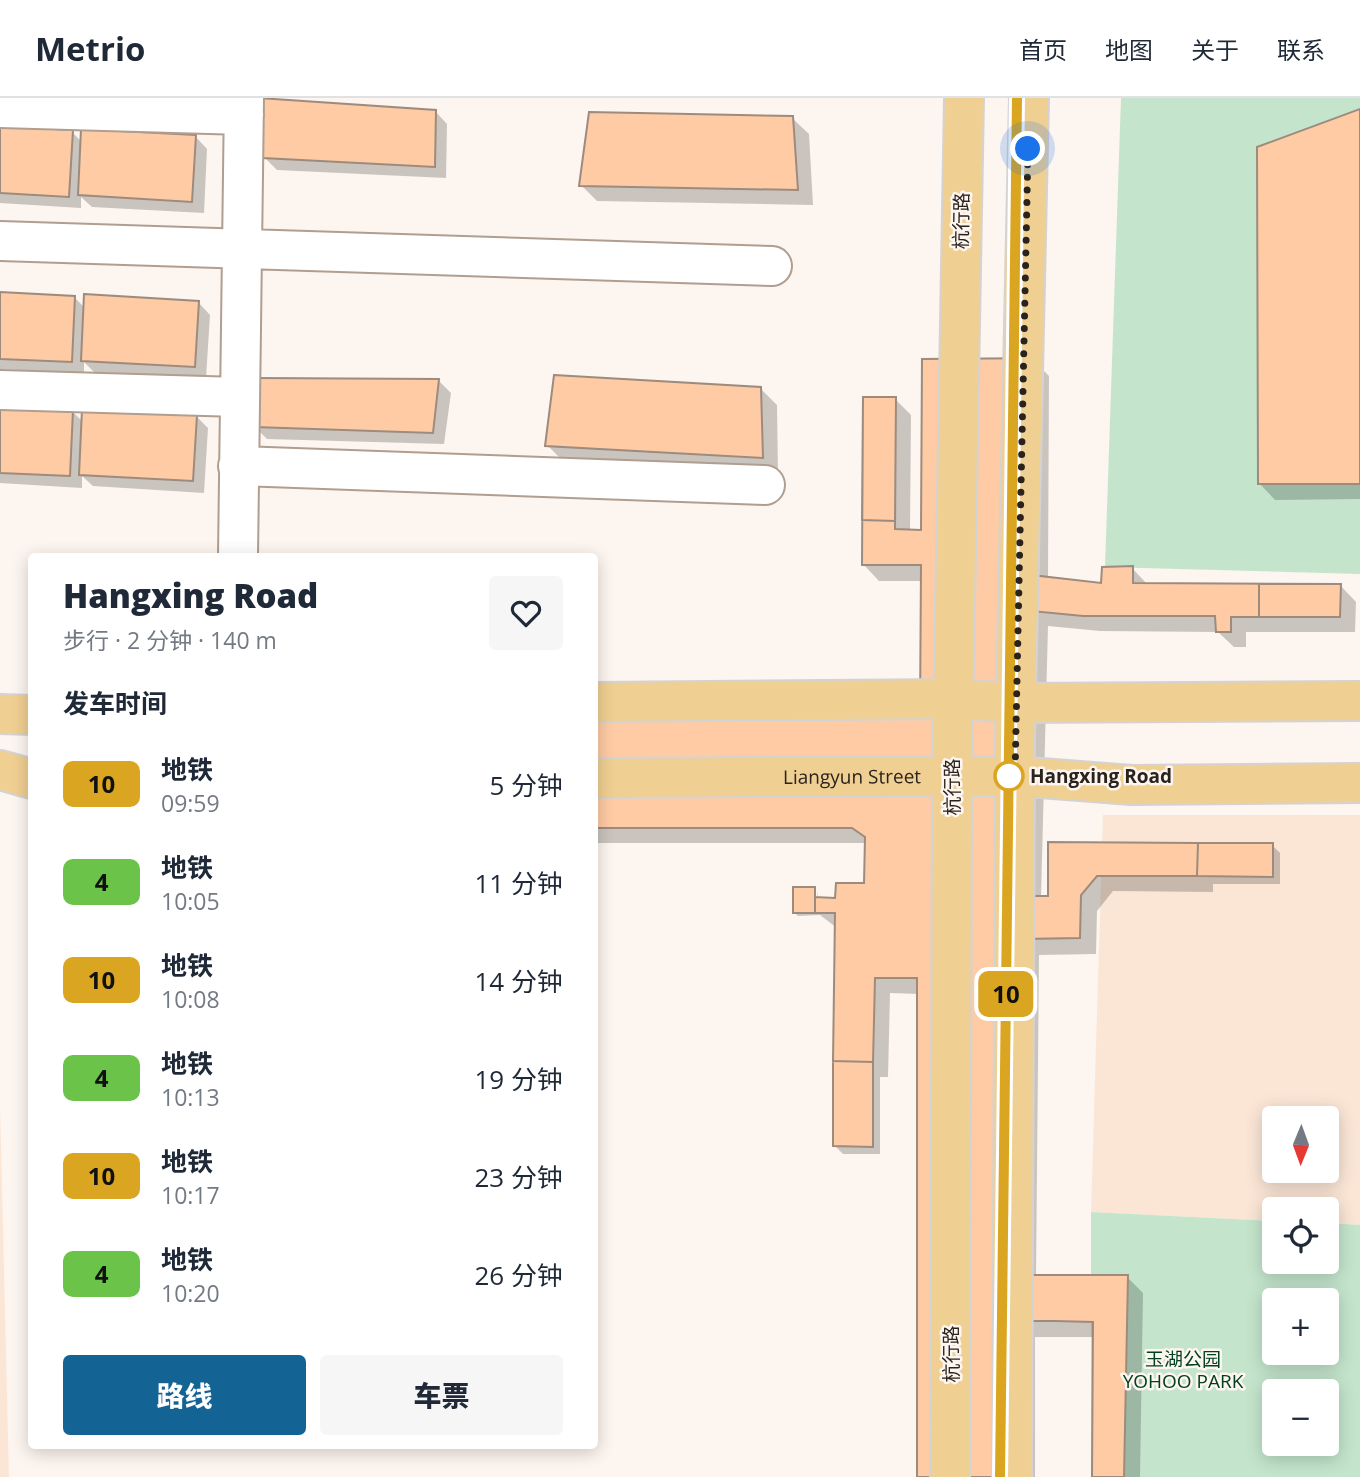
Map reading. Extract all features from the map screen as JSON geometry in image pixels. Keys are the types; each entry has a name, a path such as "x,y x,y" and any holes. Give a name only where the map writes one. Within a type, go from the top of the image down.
{"main road":[{"name":"杭行路","path":"950,1477 952,776 964,98"},
{"path":"1012,1477 1015,776 1029,98"},
{"path":"598,702 953,699 1016,703 1360,701"},
{"path":"0,714 28,715"},
{"path":"0,770 28,778"},
{"name":"Liangyun Street","path":"598,778 1015,776 1132,785 1360,783"}],"street":[{"path":"0,108 244,106 238,553"},
{"path":"0,241 772,266"},
{"path":"0,390 239,397"},
{"path":"238,466 765,485"}],"shaded area":[{"path":"1103,815 1360,815 1360,1225 1339,1224 1339,1197 1262,1197 1262,1220 1091,1212"},
{"path":"0,1105 9,1477 0,1477"}],"green space":[{"path":"1121,98 1360,98 1360,109 1257,147 1258,484 1360,484 1360,574 1105,567"},
{"name":"玉湖公园 YOHOO PARK","path":"1091,1212 1262,1220 1262,1274 1339,1274 1339,1224 1360,1225 1360,1477 1091,1477"}],"building":[{"path":"259,98 436,110 435,167 263,158"},
{"path":"1360,109 1360,484 1258,484 1257,147"},
{"path":"589,112 793,116 798,190 579,186"},
{"path":"0,126 73,130 69,197 0,193"},
{"path":"81,129 196,135 192,202 78,195"},
{"path":"0,292 75,296 72,362 0,359"},
{"path":"84,294 199,301 195,367 81,361"},
{"name":"Hangxing Road","path":"1033,358 1032,575 1101,583 1102,567 1133,566 1133,583 1341,584 1340,617 1231,617 1231,632 1216,632 1215,616 1083,616 1032,611 1025,896 1048,896 1048,842 1198,843 1197,876 1097,876 1081,895 1080,938 1023,939 1021,1275 1128,1275 1124,1477 1092,1477 1093,1322 1020,1321 1020,1477 917,1477 917,978 875,978 873,1062 833,1061 835,913 815,913 815,897 835,898 836,883 864,883 865,837 852,828 598,828 598,713 920,715 921,565 862,565 863,397 896,397 895,529 921,530 922,359"},
{"path":"554,375 761,387 763,458 545,446"},
{"path":"248,378 439,379 433,433 253,427"},
{"path":"863,397 896,397 895,521 862,520"},
{"path":"0,406 73,410 70,476 0,473"},
{"path":"82,409 197,415 193,481 79,475"},
{"path":"1259,584 1341,584 1340,617 1259,617"},
{"path":"1198,843 1273,843 1273,877 1197,876"},
{"path":"793,887 815,887 815,913 793,913"},
{"path":"833,1061 873,1062 873,1147 833,1146"}],"metro line":[{"name":"10","path":"1000,1477 1012,322 1017,98"}],"place":[{"name":"Hangxing Road","path":"1009,776"}],"route":[{"path":"1009,776 1015,776 1028,149"}]}
